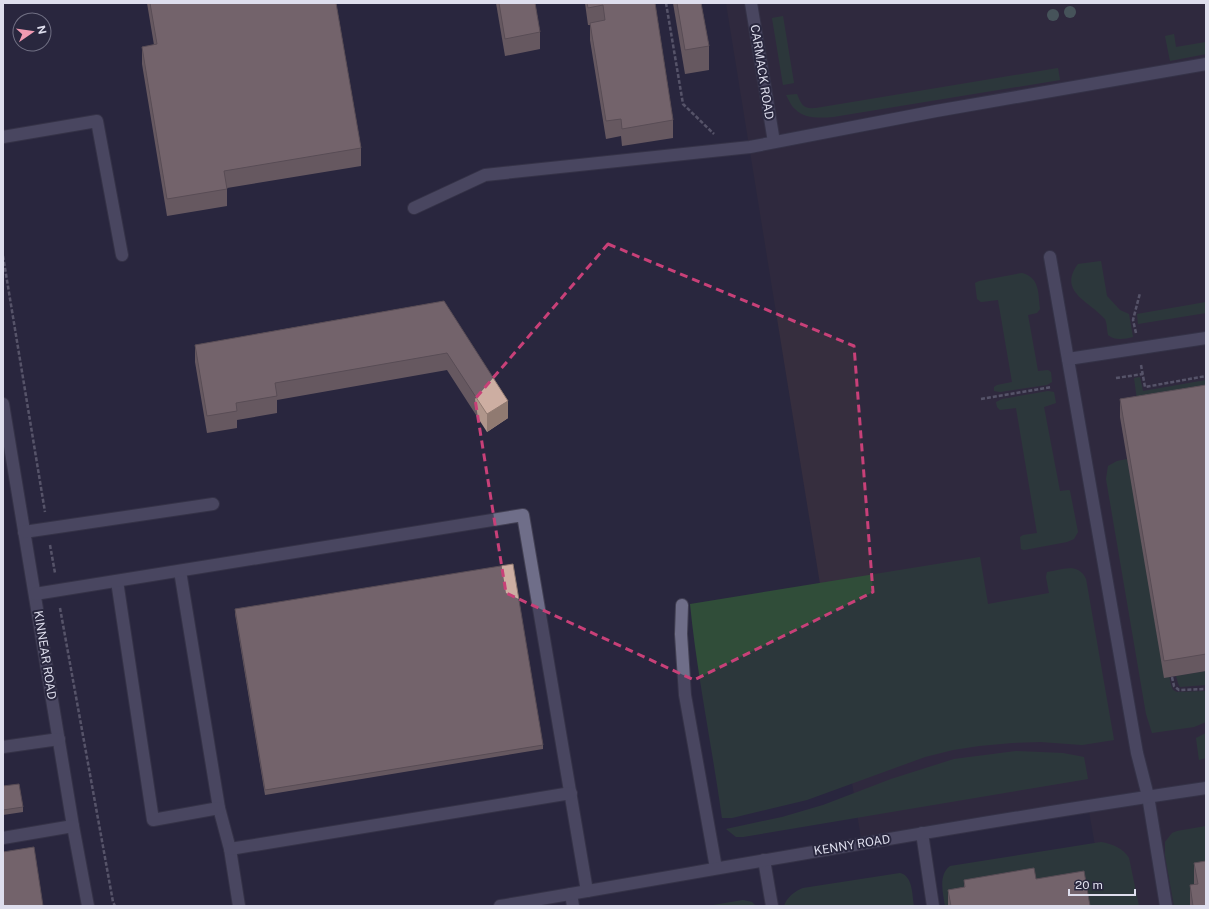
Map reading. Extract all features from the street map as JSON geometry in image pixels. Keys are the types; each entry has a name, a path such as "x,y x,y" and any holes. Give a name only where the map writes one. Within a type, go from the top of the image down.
{"street":[{"name":"CARMACK ROAD","path":"751,3 774,142"},
{"path":"414,208 484,175 750,147 936,111 1206,64"},
{"path":"3,137 97,121 122,255"},
{"path":"1050,256 1137,753 1148,796 1166,906"},
{"path":"1068,359 1206,338"},
{"name":"KINNEAR ROAD","path":"3,404 73,826 88,906"},
{"path":"24,532 213,504"},
{"path":"35,594 523,516 587,891"},
{"path":"180,571 219,808 230,849 239,906"},
{"path":"117,581 153,820 219,808"},
{"path":"682,605 681,642 685,695 716,868"},
{"path":"3,747 59,738"},
{"name":"KENNY ROAD","path":"500,906 922,833 1206,788"},
{"path":"230,849 570,793"},
{"path":"3,838 73,826"},
{"path":"922,833 933,906"},
{"path":"764,860 772,906"},
{"path":"571,894 573,906"}],"path":[{"path":"666,3 683,104 719,139"},
{"path":"1116,378 1143,374"},
{"path":"981,399 1052,387"},
{"path":"1172,677 1174,686 1179,690 1206,689"}],"highlighted area":[{"path":"608,244 854,346 873,592 694,680 506,593 475,399"}],"shaded area":[{"path":"726,3 1206,3 1206,906 1106,906 1088,806 862,844"}],"green space":[{"path":"783,16 794,83 783,85 772,18"},
{"path":"1174,34 1176,47 1206,42 1206,54 1170,61 1165,36"},
{"path":"1058,68 1060,80 833,117 818,118 803,115 791,105 786,95 797,94 803,106 808,108 816,108"},
{"path":"1101,261 1107,296 1120,310 1129,314 1133,337 1117,339 1108,335 1105,319 1078,296 1071,282 1078,264"},
{"path":"1022,273 1032,278 1037,287 1040,309 1037,313 1028,315 1038,371 1048,370 1051,372 1052,382 1047,385 1000,392 994,391 994,387 997,385 1012,382 998,300 981,302 977,299 975,283"},
{"path":"1206,302 1206,313 1138,324 1137,314"},
{"path":"1140,377 1143,391 1206,380 1206,402 1139,414 1134,378"},
{"path":"1048,391 1054,392 1056,403 1044,407 1060,491 1070,491 1078,532 1074,539 1067,542 1024,550 1021,549 1020,537 1023,535 1037,533 1016,408 1000,410 997,407 996,402 1002,399"},
{"path":"1127,459 1171,685 1173,690 1177,692 1206,691 1206,722 1194,727 1152,733 1146,714 1106,479 1108,466 1117,461"},
{"path":"980,557 988,604 1049,593 1046,577 1047,572 1069,568 1079,570 1083,574 1086,579 1114,740 1082,745 1041,742 1012,743 953,750 925,757 807,800 732,818 722,818 690,604"},
{"path":"1206,671 1206,685 1180,687 1176,676"},
{"path":"1206,733 1206,758 1199,760 1196,738"},
{"path":"1016,751 1063,753 1084,757 1088,779 743,837 736,837 726,829 782,817 823,805 891,779 954,759"},
{"path":"1206,826 1206,892 1196,906 1174,906 1165,856 1165,842 1172,833 1177,831"},
{"path":"1101,842 1117,847 1129,858 1139,906 945,906 942,884 944,874 950,866"},
{"path":"900,873 910,882 914,906 784,906 792,895 803,888"},
{"path":"743,900 752,902 756,906 707,906"}],"building":[{"path":"150,3 336,3 361,148 224,171 227,189 167,199 142,47 157,44"},
{"path":"499,3 535,3 540,32 505,39"},
{"path":"587,3 655,3 673,120 622,129 621,119 606,121 590,23 605,20 603,5 588,8"},
{"path":"677,3 701,3 709,46 685,50"},
{"path":"444,301 508,401 487,414 447,353 275,383 277,396 236,403 237,411 207,416 195,345"},
{"path":"1206,385 1206,654 1164,661 1120,399"},
{"path":"513,564 543,745 265,790 235,609"},
{"path":"19,784 23,807 3,810 3,786"},
{"path":"34,847 43,906 3,906 3,852"},
{"path":"1206,861 1206,906 1193,906 1190,885 1198,884 1194,863"},
{"path":"1034,868 1036,879 1084,871 1090,906 951,906 948,890 965,887 964,880"}]}
